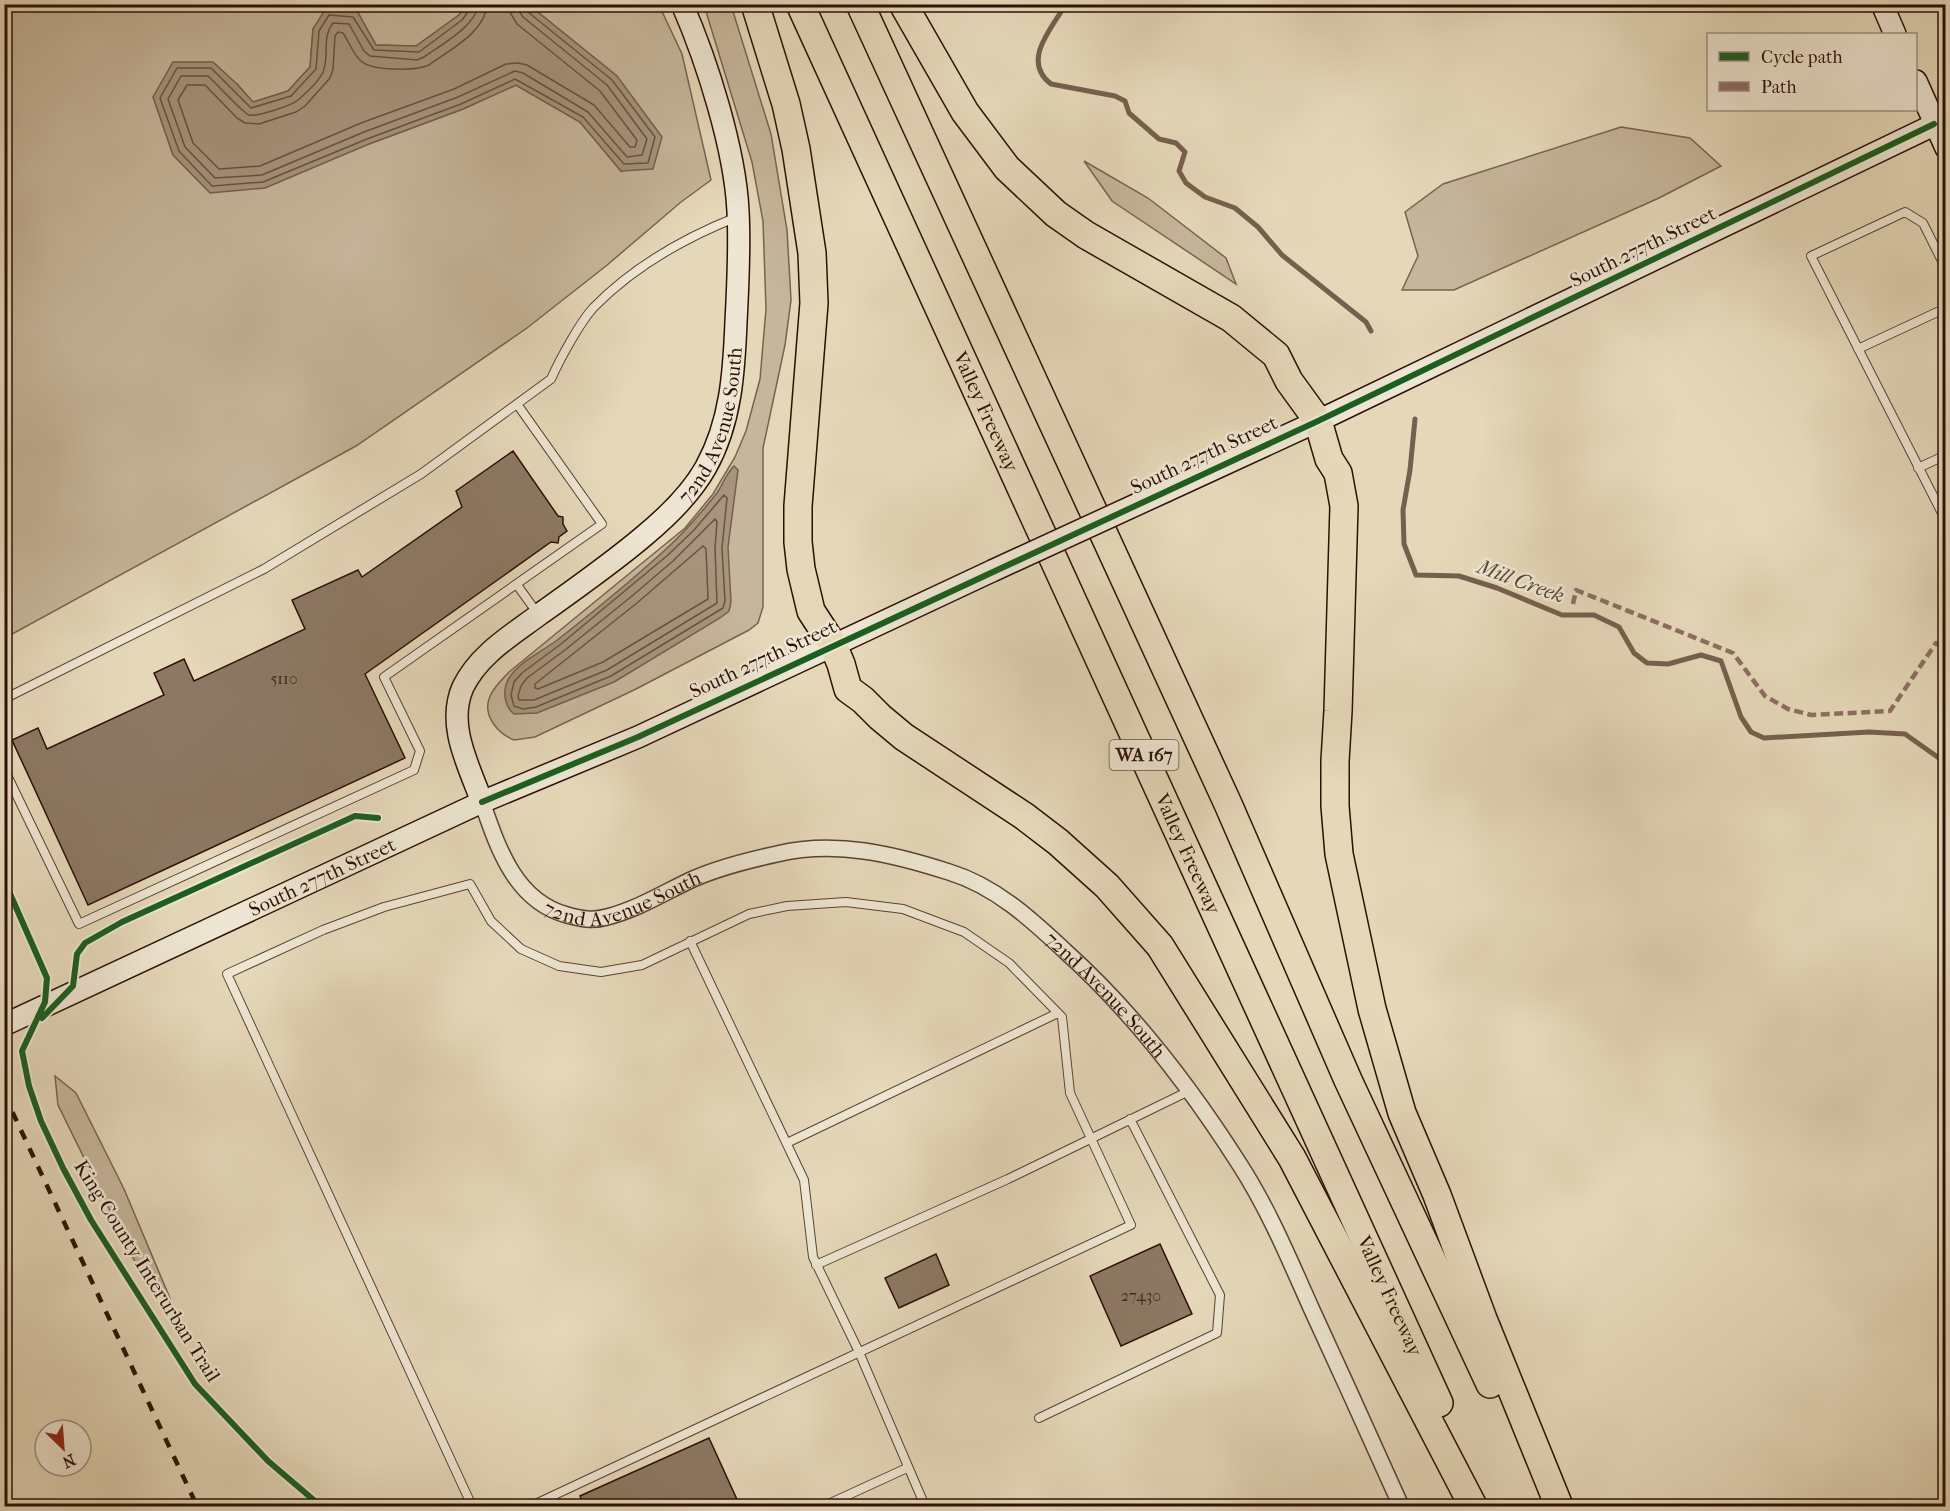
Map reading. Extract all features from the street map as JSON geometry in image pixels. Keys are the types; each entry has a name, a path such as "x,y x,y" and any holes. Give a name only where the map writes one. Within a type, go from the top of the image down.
{"highway":[{"path":"755,4 786,104 798,160 812,253 814,303 798,506 801,569 811,611 833,645 848,689 904,737 1024,816 1058,842 1107,886 1160,946 1292,1158 1473,1506"},
{"name":"Valley Freeway","path":"800,4 1486,1506"},
{"name":"WA 167","path":"860,4 1228,804 1348,1080 1473,1344 1544,1506"},
{"path":"903,4 965,112 1007,168 1056,214 1086,235 1231,318 1262,342 1276,355 1289,381 1318,421 1329,459 1338,473 1344,506 1335,761 1338,844 1372,1009 1402,1113 1437,1195 1483,1319 1558,1506"}],"main road":[{"name":"72nd Avenue South","path":"482,802 458,733 456,717 458,699 469,676 491,651 652,529 678,506 706,468 723,429 732,389 740,243 734,174 728,144 701,55 682,4"},
{"path":"1881,4 1895,33"},
{"path":"1917,83 1940,121 1946,148"},
{"name":"South 277th Street","path":"4,1025 482,802 638,737 1318,421 1940,121"}],"street":[{"name":"72nd Avenue South","path":"482,802 495,839 510,870 523,889 548,908 580,919 603,918 616,914 729,866 780,853 821,847 872,851 953,873 990,890 1034,922 1094,977 1189,1090 1242,1167 1281,1240 1401,1506"}],"lane":[{"path":"1946,269 1923,223 1905,212 1811,256 1946,521"},
{"path":"4,699 264,569 421,474 551,379 560,359 592,309 650,260 738,217"},
{"path":"1858,350 1946,308"},
{"path":"4,769 79,924 414,770 420,751 384,677 602,524 517,404"},
{"path":"1918,468 1946,455"},
{"path":"517,585 538,616"},
{"path":"472,1506 227,974 322,930 384,907 470,884 491,921 521,949 559,966 601,972 642,965 749,914 787,906 846,902 903,909 964,932 1009,963 1062,1017 1071,1093 1131,1225 531,1506"},
{"path":"690,941 804,1180 813,1257 859,1352 925,1506"},
{"path":"787,1143 1059,1013"},
{"path":"816,1264 1008,1179 1189,1090"},
{"path":"1039,1418 1217,1334 1220,1295 1130,1119"},
{"path":"824,1506 907,1468"}],"shaded area":[{"path":"5,5 466,5 459,15 416,46 376,45 357,11 313,29 310,67 288,91 253,102 237,84 153,97 369,144 463,109 516,85 580,122 621,171 617,76 529,5 659,5 682,54 711,180 527,328 356,446 5,638"},
{"path":"704,5 731,5 771,134 787,230 791,300 785,345 763,448 763,607 758,623 749,630 636,689 535,737 514,740 503,734 490,718 488,706 490,695 509,672 685,528 713,494 735,457 746,431 760,379 766,309 763,221 752,162"},
{"path":"1621,127 1690,138 1721,166 1659,198 1454,290 1402,290 1418,256 1405,212 1443,184"},
{"path":"1084,161 1148,198 1226,258 1236,284 1112,201"},
{"path":"55,1076 76,1093 124,1189 172,1303 146,1284 58,1105"}],"water":[{"path":"466,5 529,5 617,76 662,137 653,169 621,171 580,122 516,85 463,109 369,144 265,188 210,193 173,155 153,97 173,62 213,62 253,102 288,91 310,67 313,29 326,8 357,11 376,45 416,46 459,15"},
{"path":"734,466 738,470 728,547 731,602 729,611 614,682 537,713 514,714 508,707 505,693 513,672 598,608 672,543 717,493"}],"building":[{"path":"513,451 558,516 563,517 563,524 567,531 559,537 558,543 551,542 365,674 405,758 88,905 12,740 38,728 47,749 164,695 154,673 184,659 194,681 305,629 292,600 358,570 362,577 462,507 456,491"},
{"path":"1160,1244 1192,1314 1121,1346 1090,1276"},
{"path":"936,1254 949,1285 899,1308 885,1278"},
{"path":"709,1438 740,1506 584,1506 580,1496"}],"waterway":[{"name":"Mill Creek","path":"1066,4 1042,45 1039,55 1042,75 1051,84 1115,96 1125,101 1129,113 1159,139 1176,143 1185,152 1179,171 1186,183 1205,197 1235,208 1258,227 1282,255 1366,322 1371,331"},
{"name":"Mill Creek","path":"1415,419 1403,510 1404,544 1416,575 1459,576 1497,588 1562,615 1594,615 1619,627 1634,653 1647,663 1668,664 1701,655 1721,661 1741,717 1751,732 1764,738 1869,732 1905,734 1946,763"}],"railway":[{"path":"4,1094 197,1506"}],"marked path":[{"path":"1573,604 1576,590 1733,653 1765,696 1788,709 1811,715 1890,711 1936,643 1946,647"}],"cycle path":[{"path":"482,802 638,737 1318,421 1934,124"},
{"path":"42,1018 73,986 77,954 85,943 122,922 355,816 378,818"},
{"name":"King County Interurban Trail","path":"4,880 47,978 45,1002 22,1051 29,1086 41,1121 63,1168 91,1220 195,1384 268,1461 318,1506"}]}
